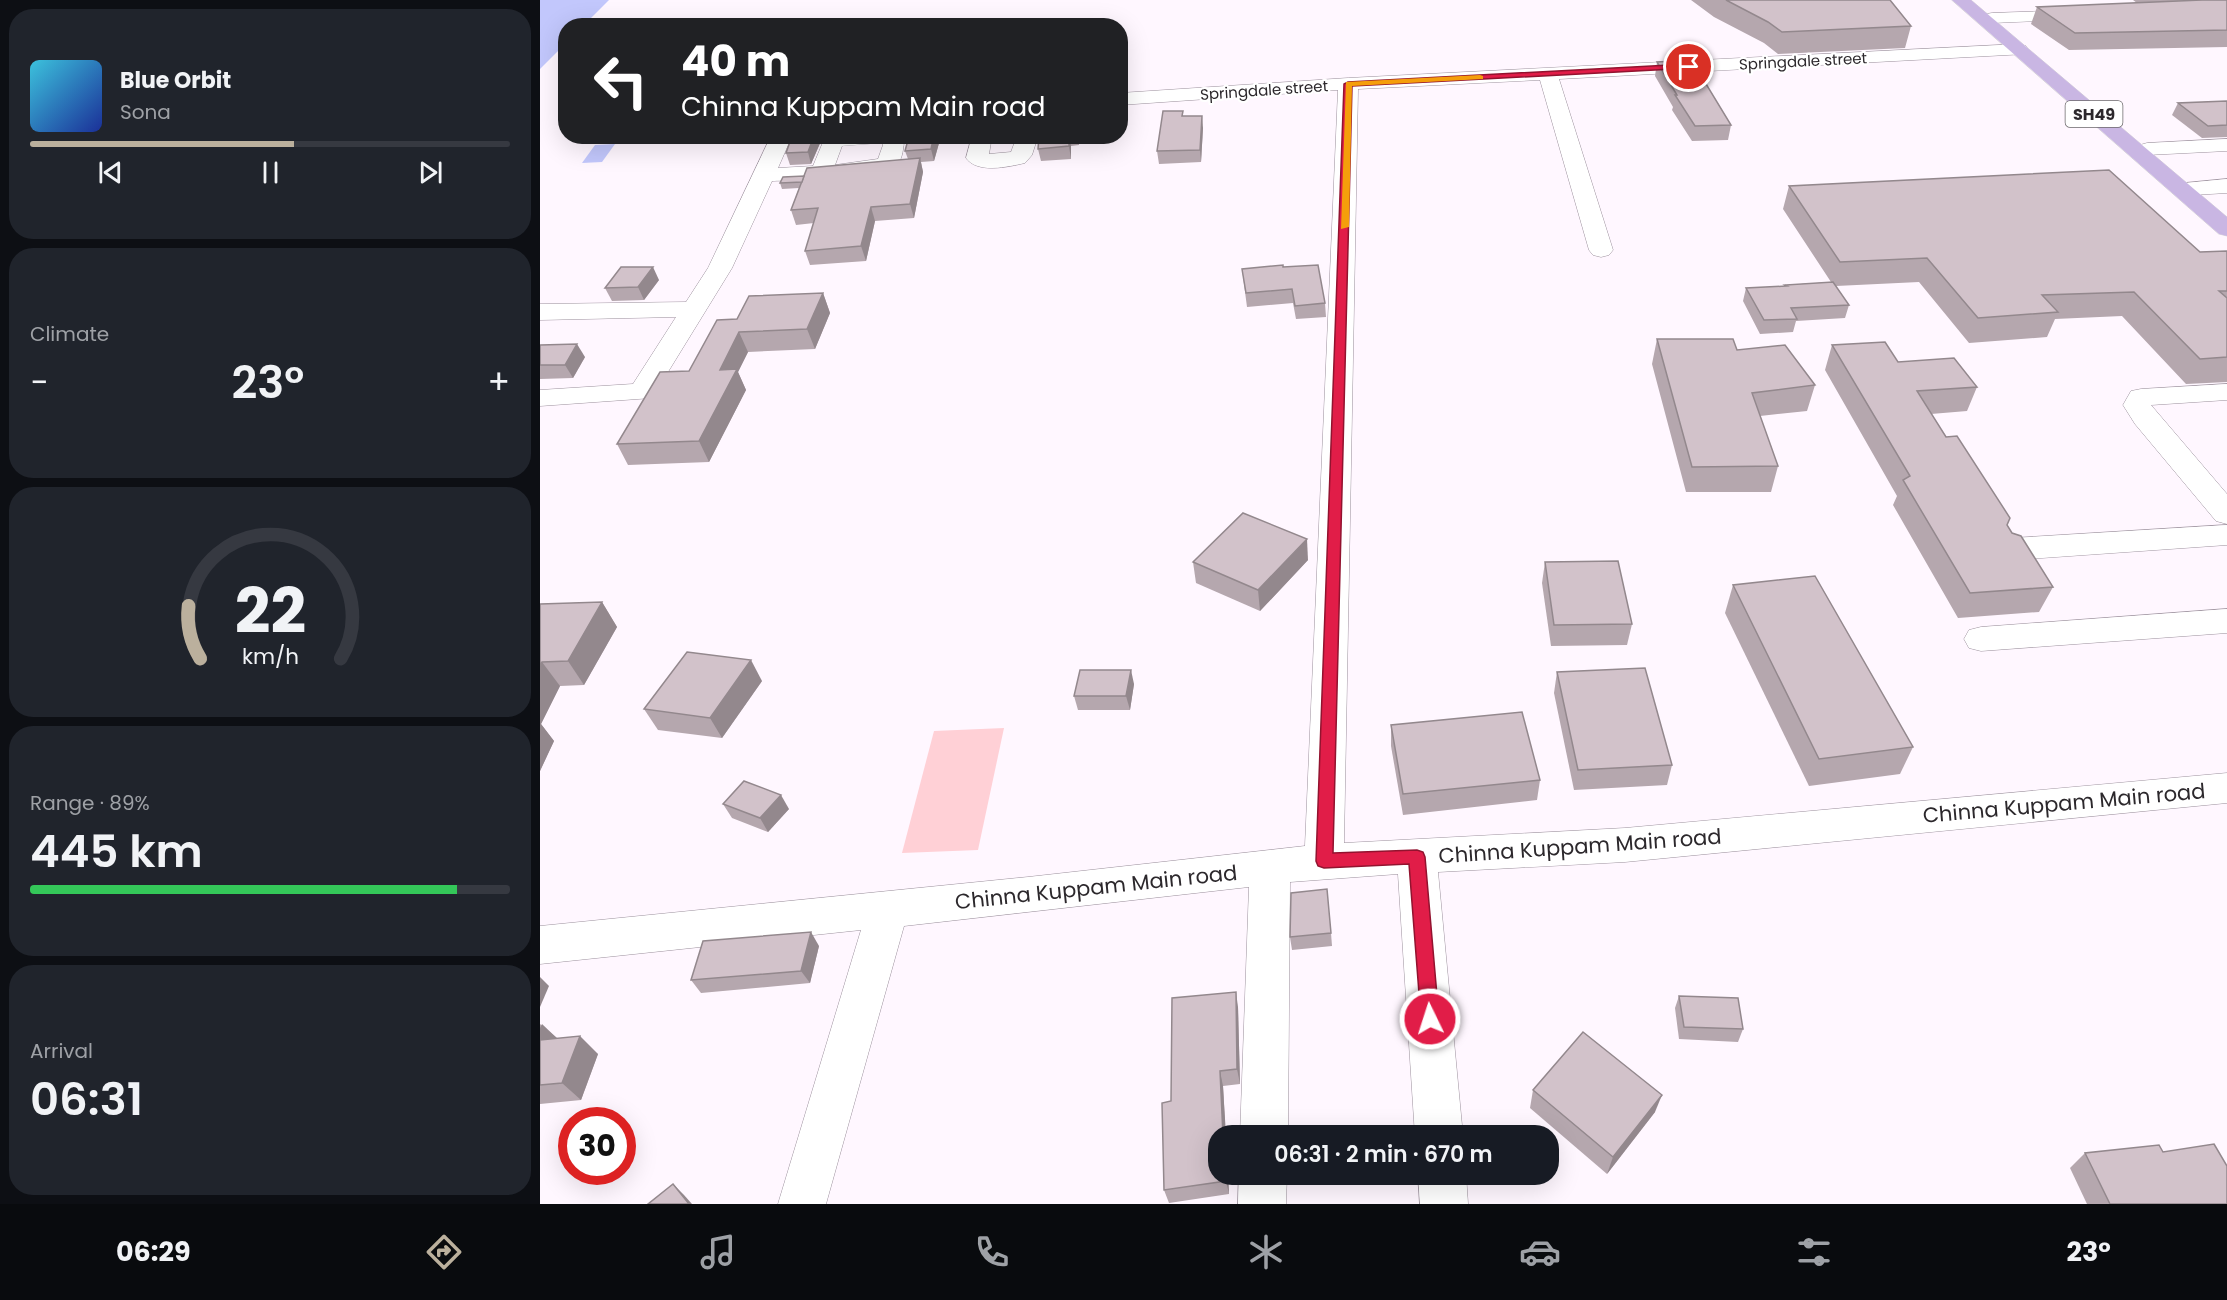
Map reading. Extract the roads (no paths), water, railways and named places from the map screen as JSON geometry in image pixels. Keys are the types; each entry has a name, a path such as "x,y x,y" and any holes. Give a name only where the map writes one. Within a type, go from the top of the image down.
{"main road":[{"name":"SH49","path":"1961,0 2227,229"},
{"name":"SH49","path":"1971,0 2227,218"}],"street":[{"path":"1992,18 2100,14"},
{"name":"Springdale street","path":"1128,100 1169,104 1348,84 2019,50"},
{"path":"1548,74 1601,250"},
{"path":"1324,861 1348,84"},
{"path":"540,398 642,392 720,268 778,144"},
{"path":"979,144 976,153 980,161 1017,158 1022,154 1025,144"},
{"path":"2147,149 2227,145"},
{"path":"764,175 822,171"},
{"path":"2193,188 2227,186"},
{"path":"540,312 695,309"},
{"path":"2227,392 2141,396 2137,405 2145,418 2227,514"},
{"path":"2013,549 2227,535"},
{"path":"1981,639 2227,621"},
{"name":"Chinna Kuppam Main road","path":"540,945 888,910 1324,861 1625,845 2227,788"},
{"path":"1417,857 1438,1125"},
{"path":"1264,1125 1269,868"},
{"path":"802,1204 888,910"},
{"path":"1262,1204 1263,1185"},
{"path":"1443,1185 1444,1204"}],"water":[{"path":"540,0 609,0 591,18 558,18 558,51 540,69"},
{"path":"615,144 602,162 582,163 595,145"}]}
